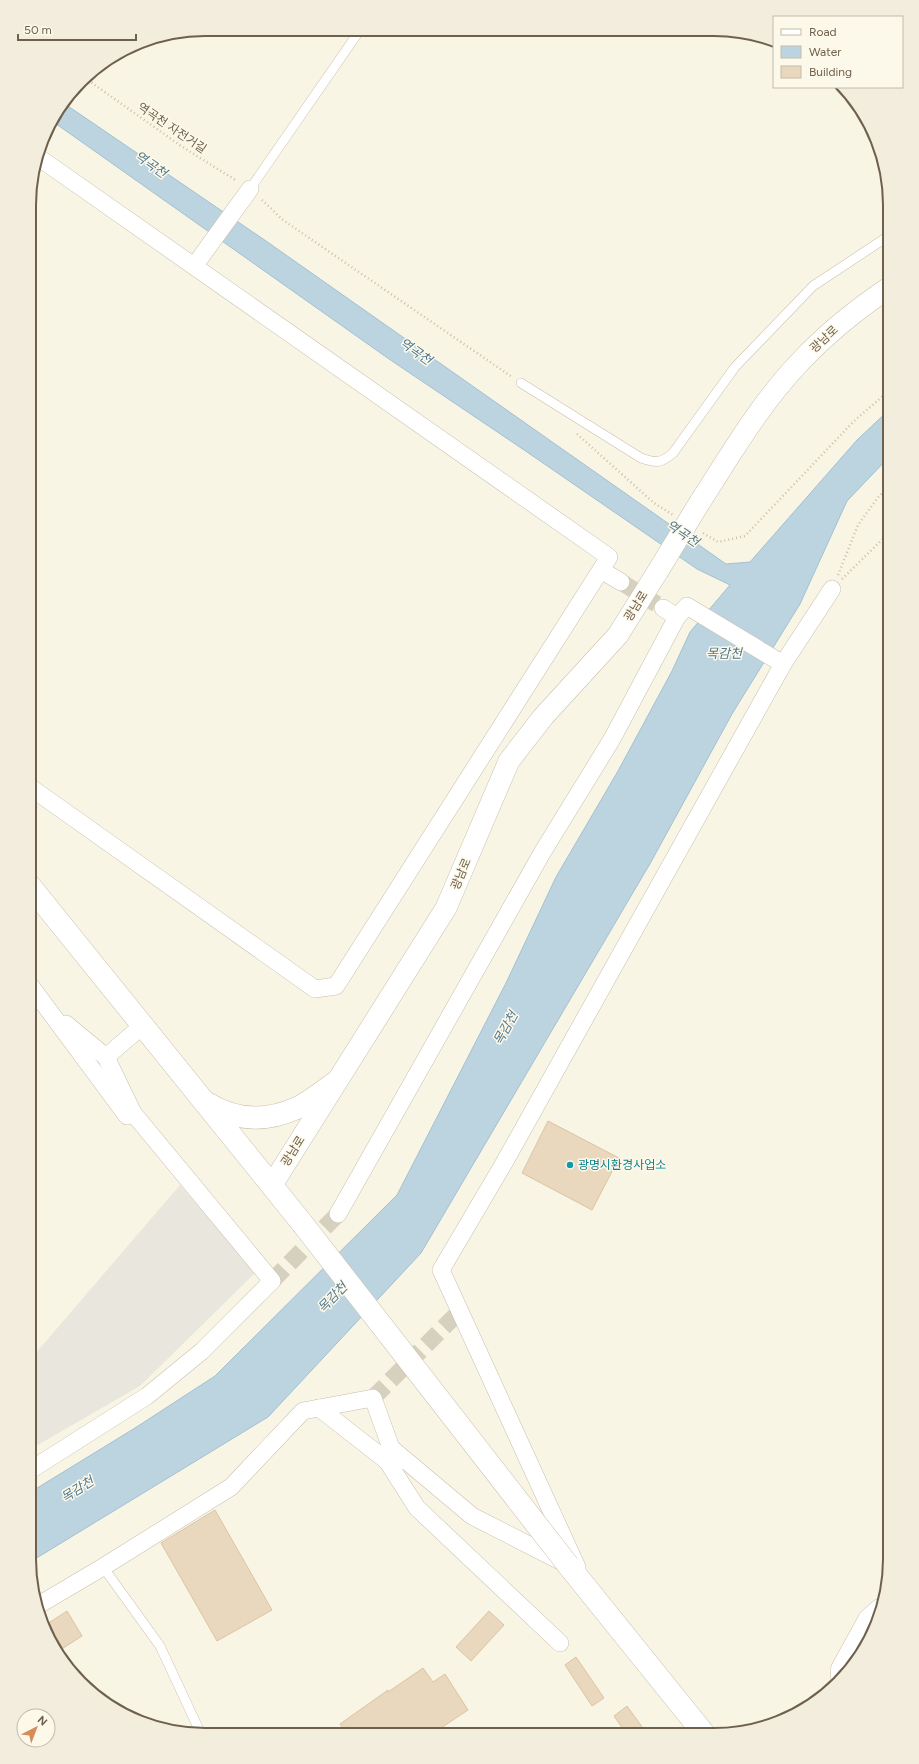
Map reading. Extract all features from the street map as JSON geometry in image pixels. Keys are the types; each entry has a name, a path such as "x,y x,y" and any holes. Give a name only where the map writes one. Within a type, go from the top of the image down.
{"main road":[{"path":"36,894 302,1223 692,1726"},
{"path":"200,1098 215,1108 232,1116 247,1118 265,1116 297,1108 336,1082"},
{"path":"842,1669 869,1620 872,1617"}],"street":[{"path":"36,790 315,989 336,986 609,556 43,159"},
{"path":"195,265 250,189"},
{"name":"광남로","path":"272,1185 446,908 509,761 543,717 618,635 700,502 764,404 799,363 849,316 883,292"},
{"path":"601,570 621,582"},
{"path":"587,1589 442,1270 508,1156 783,664 832,589"},
{"path":"338,1214 542,853 612,739 676,610 783,664"},
{"path":"36,993 124,1114 153,1138"},
{"path":"36,1467 147,1396 202,1351 272,1281 133,1113 106,1058 49,1009"},
{"path":"106,1058 142,1026"},
{"path":"42,1603 103,1567 231,1486 303,1411 373,1398 391,1448 472,1516 568,1565"},
{"path":"319,1408 387,1461 417,1508 560,1643"},
{"path":"387,1461 408,1462"}],"lane":[{"path":"250,189 356,36"},
{"path":"521,383 641,458 656,462 665,460 673,453 735,367 813,286 883,240"},
{"path":"103,1567 160,1646 198,1728"}],"path":[{"name":"역곡천 자전거길","path":"90,82 181,146 250,189 283,220 521,383"},
{"path":"832,589 858,525 883,493"},
{"path":"832,589 883,539"}],"shaded area":[{"path":"180,1185 255,1273 140,1386 36,1446 36,1353"}],"water":[{"name":"목감천","path":"68,106 266,241 726,564 750,562 857,440 883,416 883,463 847,501 800,604 732,714 651,862 421,1253 268,1417 36,1558 36,1489 135,1428 215,1376 397,1195 506,983 556,877 618,771 672,671 690,632 730,585 697,569 389,359 57,124"}],"building":[{"name":"광명시환경사업소","path":"548,1121 619,1158 592,1210 522,1173"},
{"path":"215,1510 272,1610 217,1641 161,1543"},
{"path":"67,1611 82,1636 62,1649 53,1634 49,1623"},
{"path":"489,1611 504,1625 471,1661 456,1647"},
{"path":"576,1657 604,1698 592,1706 565,1665"},
{"path":"423,1668 433,1682 445,1674 468,1710 441,1728 343,1728 340,1724 388,1690 388,1692"},
{"path":"627,1706 643,1728 622,1728 614,1716"}],"tunnel":[{"path":"621,582 663,608"},
{"path":"272,1281 338,1214"},
{"path":"373,1398 460,1311"}],"place":[{"name":"광명시환경사업소","path":"570,1165"}],"water label":[{"name":"역곡천","path":"151,164"},
{"name":"역곡천","path":"416,351"},
{"name":"역곡천","path":"683,533"}]}
